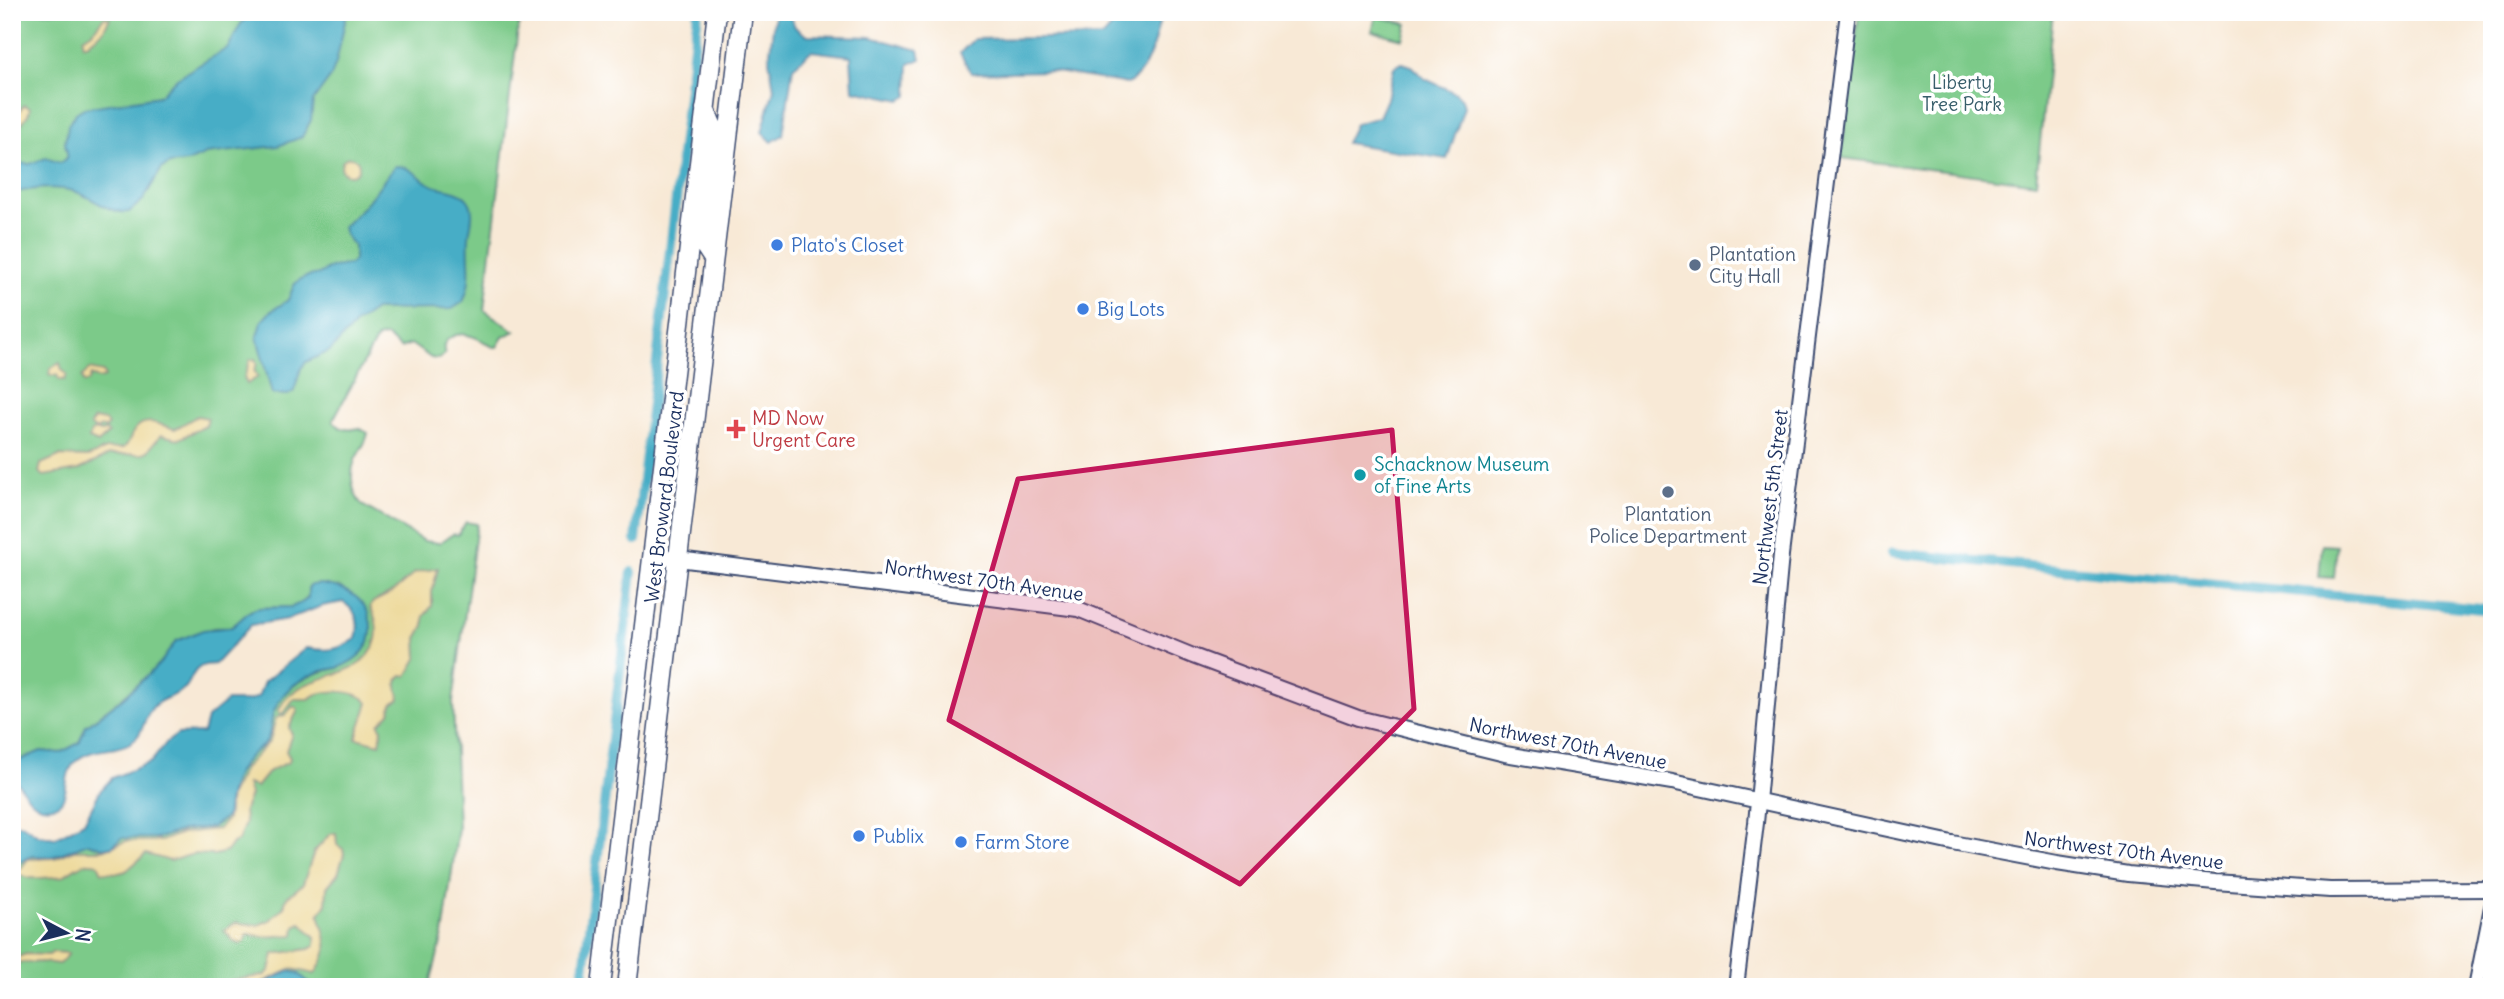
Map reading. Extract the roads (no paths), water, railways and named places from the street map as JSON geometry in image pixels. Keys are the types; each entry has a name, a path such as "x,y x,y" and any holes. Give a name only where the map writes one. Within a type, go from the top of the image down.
{"main road":[{"name":"West Broward Boulevard","path":"601,987 717,12"},
{"name":"West Broward Boulevard","path":"627,987 743,12"},
{"path":"705,109 715,131 702,242 713,259"},
{"path":"638,683 646,699 639,771 650,796"}],"street":[{"name":"Northwest 5th Street","path":"1736,987 1758,801 1781,555 1848,12"},
{"name":"Northwest 70th Avenue","path":"654,556 1078,609 1358,718 1505,754 1672,782 2057,863 2128,874 2330,890 2492,889"},
{"path":"2476,987 2492,907"}],"water":[{"path":"251,12 347,12 336,63 331,76 313,101 311,120 302,137 278,146 206,154 188,162 170,164 162,168 143,200 129,212 107,208 80,193 66,189 12,193 12,163 30,164 46,158 60,163 67,158 65,144 68,125 76,113 84,108 159,96 177,78 228,48 240,25"},
{"path":"775,12 789,12 795,27 806,35 871,37 919,50 921,59 909,64 908,96 901,100 853,90 851,56 811,51 793,67 783,135 772,142 762,132 774,89 769,60"},
{"path":"1124,12 1162,12 1147,61 1136,78 1128,84 1051,71 971,73 960,53 974,39 1103,37"},
{"path":"1402,63 1462,99 1464,107 1447,159 1346,143 1355,124 1379,117 1387,99 1394,67"},
{"path":"395,166 409,169 428,183 459,193 470,204 472,213 469,277 463,302 452,309 375,310 355,324 330,351 306,362 301,368 294,391 288,395 272,394 257,337 261,322 288,300 298,281 330,268 350,264 354,260 354,246 345,235 343,227 364,206"},
{"path":"320,584 342,589 365,606 371,623 370,640 362,653 349,663 310,676 285,693 274,711 267,740 250,756 235,778 226,817 212,827 183,830 158,838 121,838 113,846 103,848 88,843 52,857 32,856 20,862 12,861 12,823 23,825 38,835 55,838 84,822 100,791 112,778 151,762 167,742 178,734 203,733 207,718 227,701 248,701 258,697 264,682 306,648 332,649 356,639 357,618 343,602 322,606 288,619 251,625 215,664 203,665 197,669 185,688 156,704 135,740 123,746 88,754 75,762 68,774 65,794 59,804 44,807 32,801 12,778 12,761 41,751 60,753 79,743 86,726 150,673 176,641 203,630 232,627 250,611 258,608 292,607 308,598 308,588"},
{"path":"288,971 298,973 314,987 257,987"}],"waterway":[{"path":"636,540 698,12"},
{"path":"1892,553 2492,610"},
{"path":"582,987 632,572"}],"place":[{"name":"Plato's Closet","path":"777,245"},
{"name":"Plantation City Hall","path":"1695,265"},
{"name":"Big Lots","path":"1083,309"},
{"name":"MD Now Urgent Care","path":"736,429"},
{"name":"Schacknow Museum of Fine Arts","path":"1360,475"},
{"name":"Plantation Police Department","path":"1668,492"},
{"name":"Publix","path":"859,836"},
{"name":"Farm Store","path":"961,842"}],"park label":[{"name":"Liberty Tree Park","path":"1962,93"}]}
